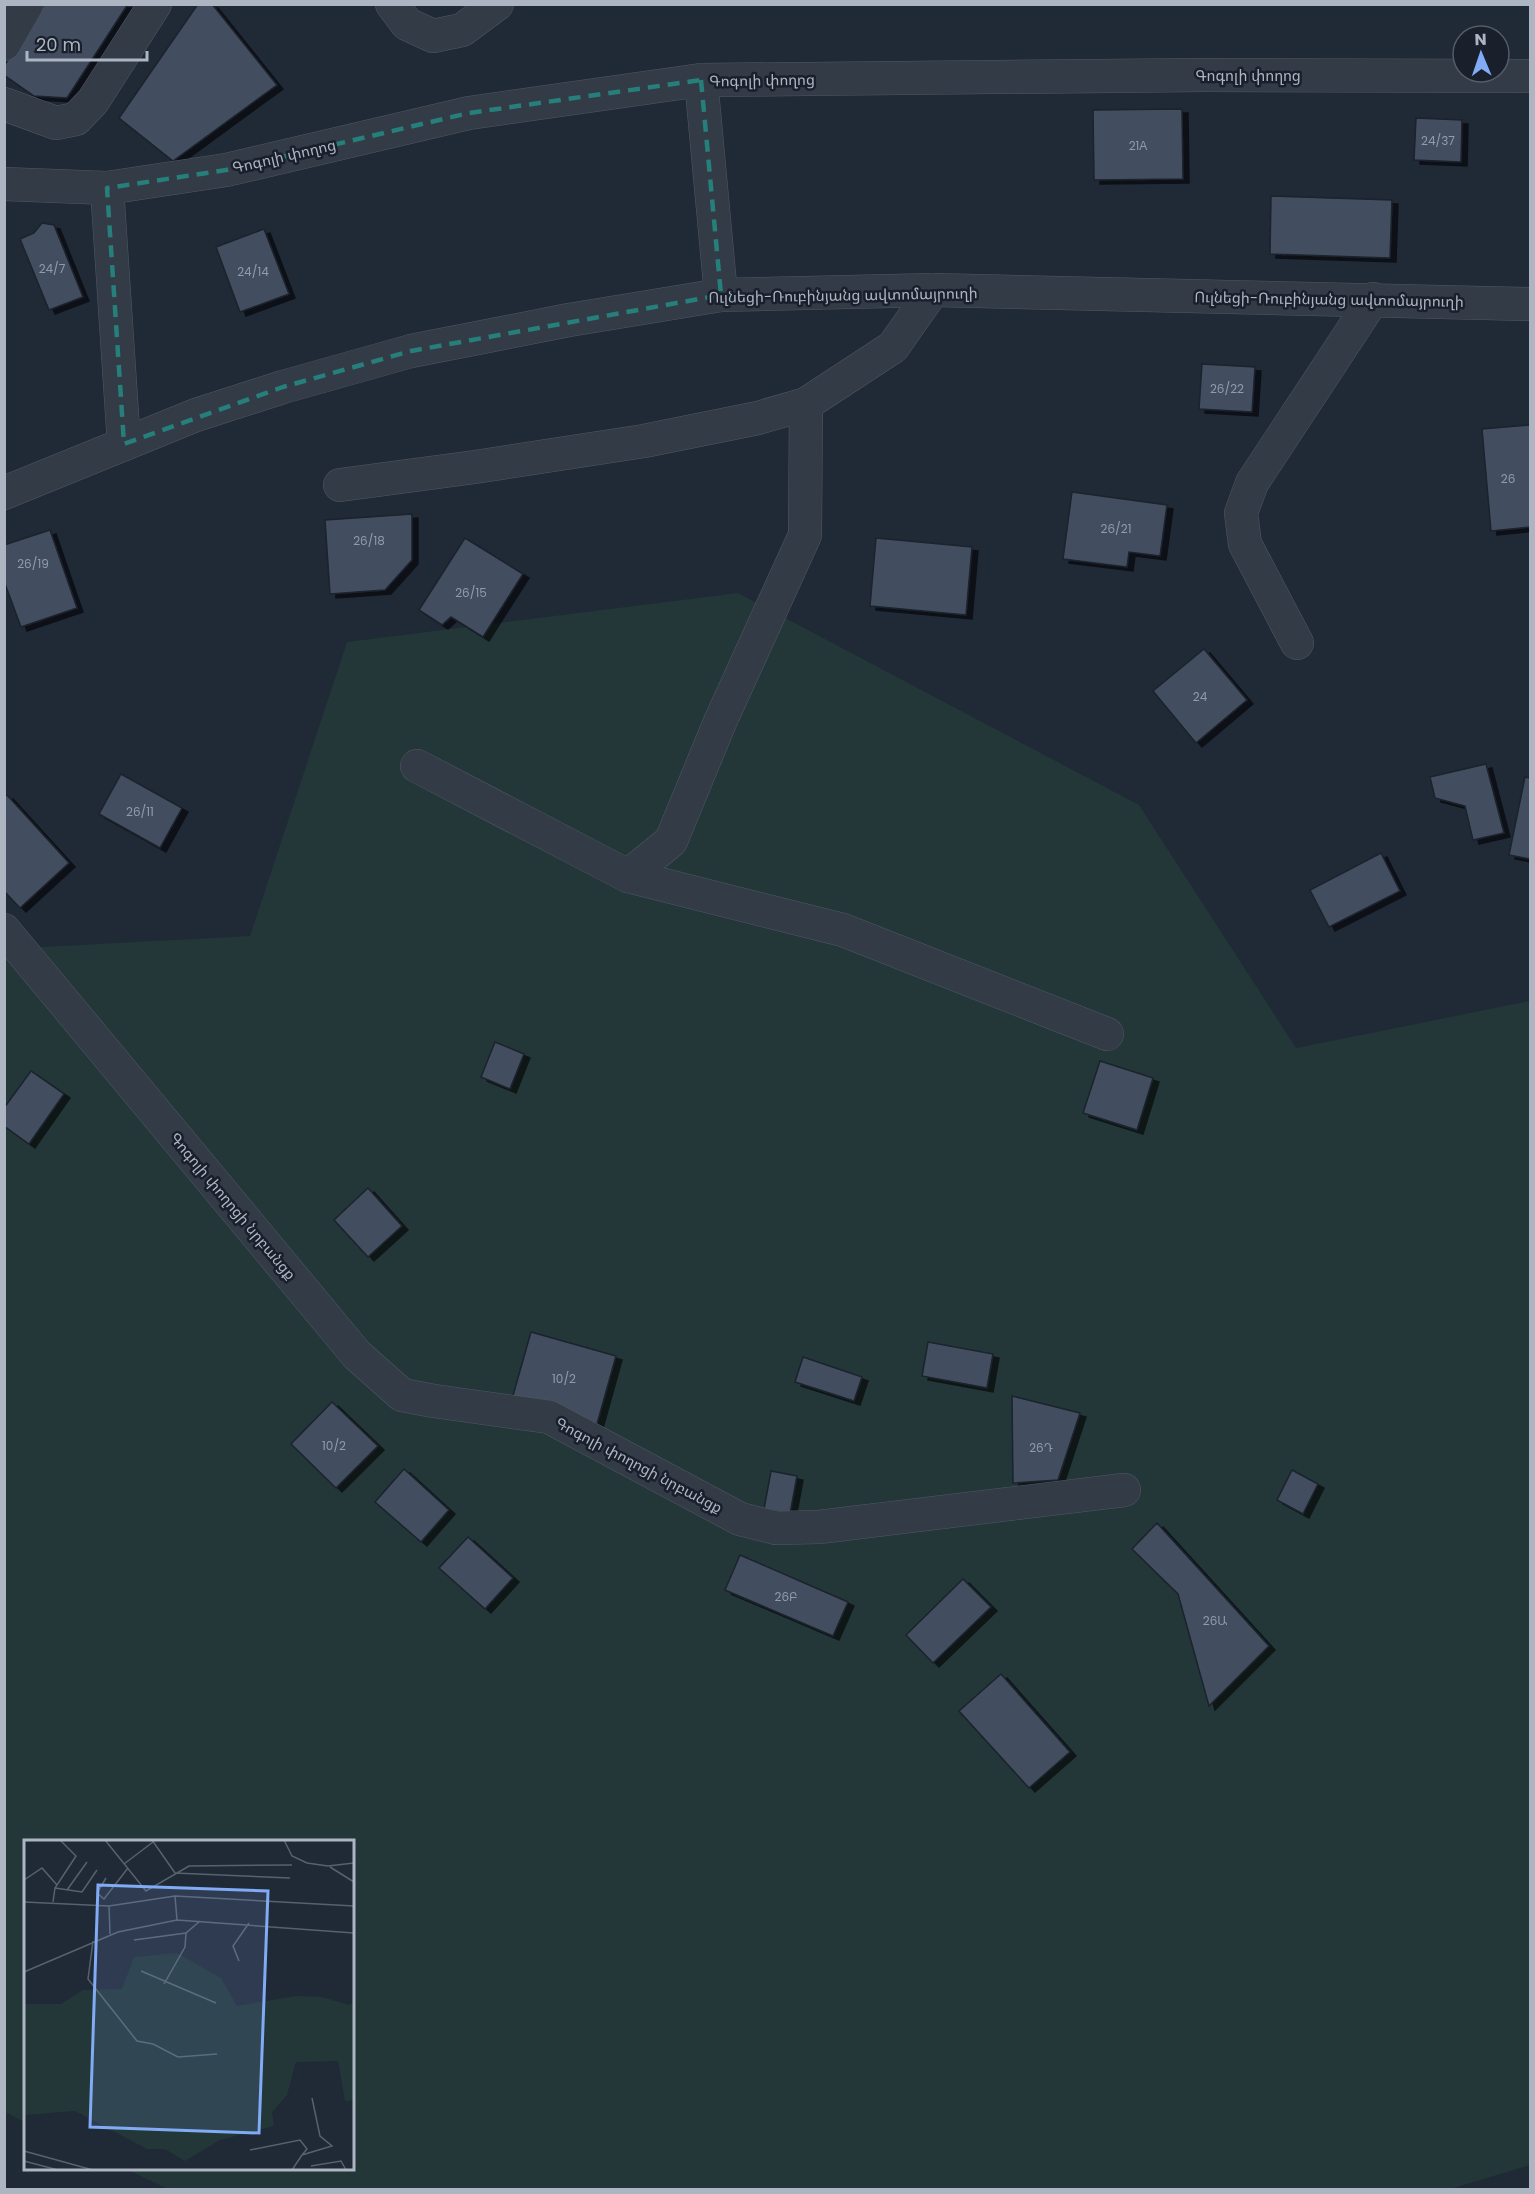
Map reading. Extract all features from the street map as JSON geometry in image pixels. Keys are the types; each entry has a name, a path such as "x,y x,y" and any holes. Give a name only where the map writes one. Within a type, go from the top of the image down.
{"street":[{"path":"4,44 27,4"},
{"path":"4,104 56,123 76,119 93,101 155,4"},
{"path":"392,4 407,24 433,36 462,30 497,4"},
{"name":"Գոգոլի փողոց","path":"4,184 107,188 226,170 469,113 700,80 1205,75 1530,76"},
{"path":"700,80 721,295"},
{"path":"107,188 123,444"},
{"path":"340,485 645,441 758,418 806,404 893,347 933,290"},
{"name":"Ուլնեցի-Ռուբինյանց ավտոմայրուղի","path":"4,493 196,415 283,387 411,351 569,320 721,295 933,290 1530,304"},
{"path":"1297,643 1245,544 1241,513 1252,483 1373,299"},
{"path":"628,876 671,841 720,722 805,535 806,404"},
{"path":"417,766 628,876 843,930 1107,1034"},
{"name":"Գոգոլի փողոցի նրբանցք","path":"4,930 357,1355 402,1395 549,1417 740,1519 777,1528 819,1527 1124,1490"}],"highlighted area":[{"path":"701,80 721,295 411,351 283,387 124,444 107,188 226,170 469,113"}],"shaded area":[{"path":"738,593 1139,805 1296,1048 1530,1001 1530,2165 1447,2190 170,2190 128,2170 354,2170 354,1840 24,1840 24,2122 5,2112 5,949 250,936 347,642"}],"building":[{"path":"45,4 128,4 67,98 34,96 4,75 4,66"},
{"path":"198,4 212,4 277,85 173,161 119,118"},
{"path":"1182,109 1183,179 1094,180 1093,110"},
{"path":"1416,118 1462,120 1461,162 1414,160"},
{"path":"1271,196 1392,200 1390,258 1270,254"},
{"path":"42,223 54,225 83,297 49,310 20,239 34,233"},
{"path":"264,229 289,294 240,312 216,247"},
{"path":"1202,364 1255,367 1252,412 1199,409"},
{"path":"1530,425 1530,527 1491,531 1482,429"},
{"path":"1072,492 1167,505 1160,556 1129,552 1127,567 1063,559"},
{"path":"412,514 412,560 385,590 330,594 325,520"},
{"path":"50,530 77,608 21,627 4,581 4,545"},
{"path":"465,538 523,574 483,637 451,617 442,625 419,610"},
{"path":"876,538 972,547 966,615 870,606"},
{"path":"1204,649 1247,700 1196,743 1153,691"},
{"path":"1486,764 1504,833 1473,840 1465,806 1435,798 1430,777"},
{"path":"121,774 182,808 160,848 99,814"},
{"path":"1525,777 1530,778 1530,859 1509,855"},
{"path":"7,795 69,863 20,908 4,891 4,797"},
{"path":"1381,853 1400,891 1329,927 1310,890"},
{"path":"495,1042 524,1054 510,1089 481,1077"},
{"path":"1100,1061 1153,1078 1137,1130 1083,1113"},
{"path":"31,1071 64,1094 29,1144 4,1126 4,1108"},
{"path":"368,1188 402,1226 368,1257 334,1220"},
{"path":"531,1332 616,1356 597,1424 512,1399"},
{"path":"928,1342 993,1354 987,1388 922,1376"},
{"path":"803,1357 862,1377 854,1401 795,1382"},
{"path":"1012,1396 1080,1413 1058,1480 1013,1483"},
{"path":"332,1402 378,1446 336,1488 291,1444"},
{"path":"404,1469 449,1510 421,1542 375,1502"},
{"path":"1292,1470 1318,1484 1303,1514 1277,1500"},
{"path":"771,1471 797,1476 790,1514 764,1509"},
{"path":"1157,1523 1269,1646 1209,1706 1178,1594 1132,1549"},
{"path":"468,1537 513,1578 485,1609 439,1568"},
{"path":"740,1555 848,1602 833,1636 725,1590"},
{"path":"963,1579 991,1607 933,1663 906,1635"},
{"path":"1001,1674 1070,1752 1029,1788 959,1711"}]}
